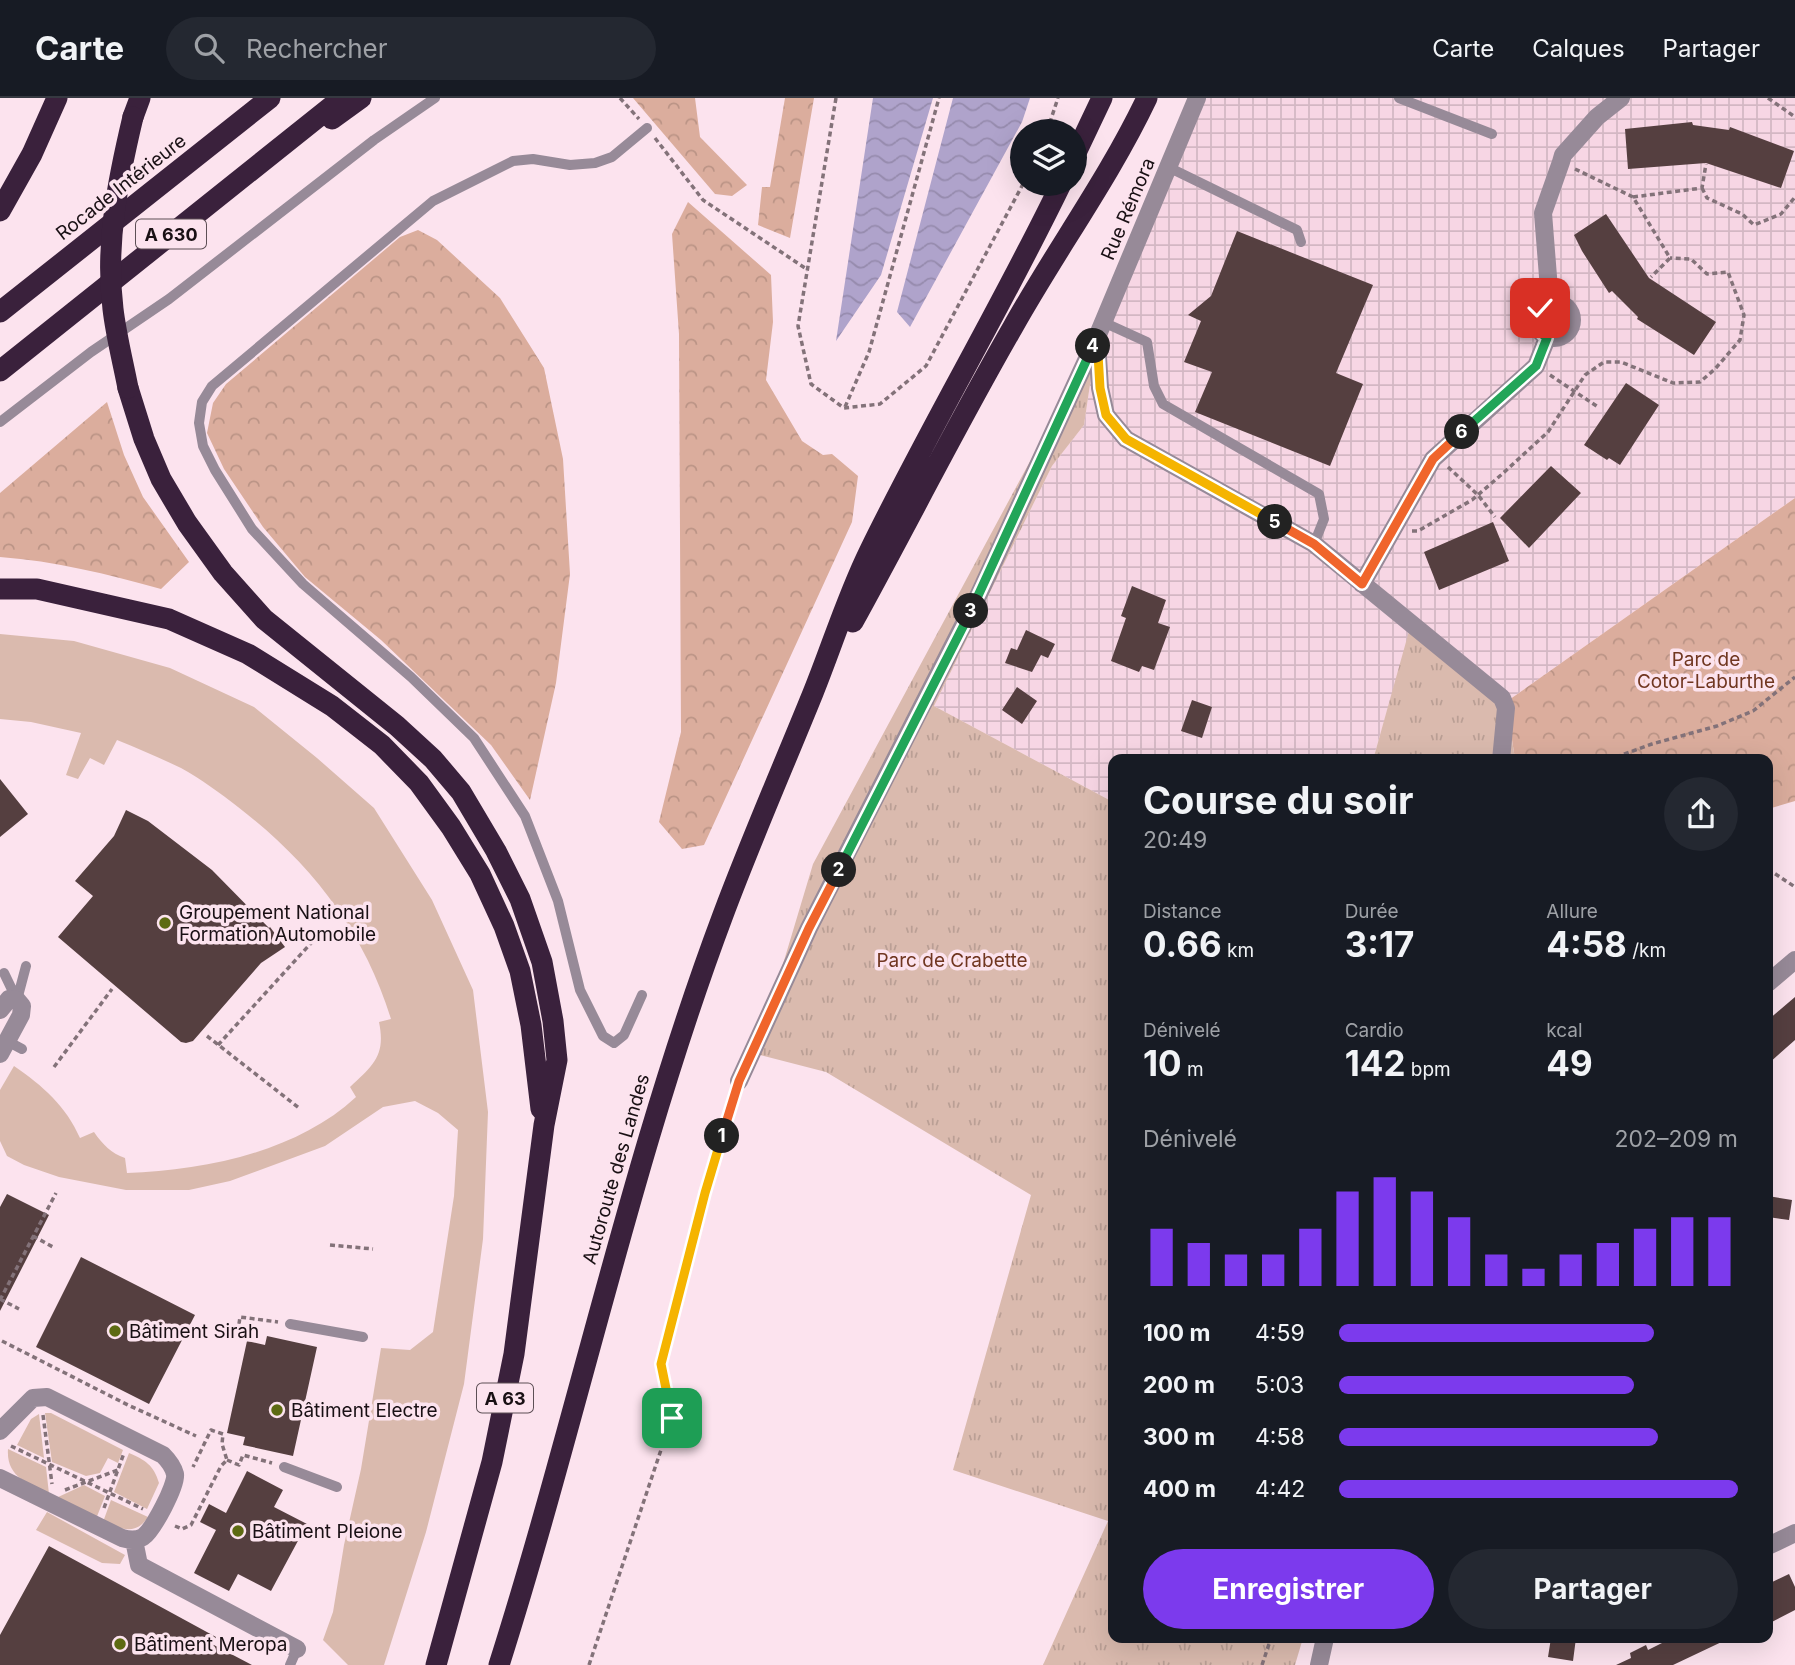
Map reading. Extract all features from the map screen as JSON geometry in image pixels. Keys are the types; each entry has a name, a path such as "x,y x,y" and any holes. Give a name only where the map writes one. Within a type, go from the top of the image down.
{"highway":[{"path":"0,211 32,154 57,98"},
{"name":"Rocade Intérieure","path":"0,312 270,98"},
{"name":"A 630","path":"0,371 342,98"},
{"path":"209,204 361,98"},
{"path":"1087,130 1102,98"},
{"path":"811,697 1001,348 1038,283 1084,213 1147,98"},
{"path":"137,108 117,188 111,250 113,308 128,388 144,439 161,479 187,523 223,573 264,619 351,687 433,759 461,792 496,851 520,899 542,961 553,1021 556,1060 544,1125"},
{"path":"811,697 866,557 1055,196"},
{"path":"0,589 37,589 169,619 248,654 332,706 382,744 419,782 451,827 480,874 504,926 520,971 531,1026 544,1125"},
{"name":"Autoroute des Landes","path":"499,1665 528,1574 629,1201 672,1061 736,880 811,697"},
{"name":"A 63","path":"436,1665 492,1462 514,1353 544,1125"}],"street":[{"name":"Rue Rémora","path":"739,1081 809,928 979,594 1100,330 1197,98"},
{"path":"1550,302 1544,213 1563,155 1597,117 1621,98"},
{"path":"1550,302 1566,306 1572,319 1567,333 1555,339 1547,338 1536,328 1535,321 1540,308 1550,302"},
{"path":"1100,330 1100,388 1106,415 1126,439 1314,544 1506,702 1501,754"},
{"path":"1362,584 1436,456 1536,366 1547,338"},
{"path":"1773,979 1795,960"},
{"path":"0,1010 9,999 18,1000 22,1006 10,1048"},
{"path":"0,1434 33,1398 47,1397 163,1455 175,1475 173,1486 158,1516 144,1536 134,1540 122,1538 98,1527 51,1499 0,1478"},
{"path":"1773,1544 1795,1533"},
{"path":"134,1540 139,1565 240,1618 293,1657"},
{"path":"1319,1665 1324,1643"}],"lane":[{"path":"0,422 91,352 169,299 374,140 435,98"},
{"path":"1399,98 1492,134"},
{"path":"642,995 624,1035 614,1043 603,1036 580,990 558,901 525,816 474,738 411,677 303,584 252,529 203,446 199,423 202,402 212,386 433,201 513,161 533,159 570,165 594,163 612,157 647,128"},
{"path":"1168,167 1297,230 1301,242"},
{"path":"1100,330 1147,342 1154,386 1163,404 1319,494 1324,519 1314,544"},
{"path":"18,1000 26,966"},
{"path":"4,973 18,1000"},
{"path":"290,1324 363,1337"},
{"path":"284,1467 337,1487"}],"path":[{"path":"620,98 703,200 808,270"},
{"path":"836,98 798,326 811,384 844,408 880,404 926,366 1017,196"},
{"path":"844,408 869,352 939,98"},
{"path":"1051,119 1058,98"},
{"path":"1768,98 1795,117"},
{"path":"1561,162 1633,197 1670,258"},
{"path":"1706,164 1702,188 1707,198 1742,214 1754,225 1781,214 1795,197"},
{"path":"1633,197 1702,188"},
{"path":"1393,530 1418,531 1478,495 1548,432 1585,375 1604,362 1621,362 1673,383 1700,382 1715,369 1741,340 1744,314 1728,272 1706,274 1691,259 1670,258 1651,277"},
{"path":"1536,366 1598,407"},
{"path":"1436,456 1478,495 1495,517"},
{"path":"1624,754 1717,726 1753,711 1795,677"},
{"path":"1773,872 1795,887"},
{"path":"218,1045 323,930"},
{"path":"54,1067 112,989"},
{"path":"207,1036 299,1108"},
{"path":"589,1665 672,1418 661,1364 705,1193 739,1081"},
{"path":"19,1309 0,1300 56,1193"},
{"path":"33,1236 53,1247"},
{"path":"330,1245 373,1250"},
{"path":"220,1326 237,1331 240,1317 290,1324"},
{"path":"2,1341 196,1436"},
{"path":"47,1397 42,1410 51,1499 118,1469"},
{"path":"192,1468 211,1430 223,1434 222,1444 227,1460"},
{"path":"0,1434 49,1464 182,1529 191,1525 221,1466 227,1460"},
{"path":"98,1527 130,1438"},
{"path":"227,1460 239,1465 243,1455 284,1467"},
{"path":"1262,1665 1269,1643"}],"shaded area":[{"path":"1197,98 1795,98 1795,498 1506,702 1412,625 1374,754 1108,754 1108,799 934,706 1052,466 1084,425 1097,337"}],"green space":[{"path":"633,98 695,98 700,137 747,185 732,196 715,194"},
{"path":"785,98 814,98 790,238 758,225 762,187 770,187"},
{"path":"688,202 771,275 773,322 766,380 802,441 823,455 832,454 858,476 852,522 704,845 682,849 659,822 681,732 679,334 672,234"},
{"path":"418,230 437,240 500,298 544,368 563,459 570,574 556,683 530,800 491,745 381,640 305,577 263,527 224,469 207,433 213,403 226,384 400,237"},
{"name":"Parc de Crabette","path":"1097,337 1084,425 1052,466 934,706 1108,799 1108,1521 953,1470 1031,1195 826,1072 756,1054 813,864"},
{"path":"107,402 124,455 143,497 189,562 161,589 81,569 0,557 0,493"},
{"name":"Parc de Cotor-Laburthe","path":"1795,498 1795,801 1773,808 1773,754 1514,754 1506,702"},
{"path":"1411,624 1506,702 1514,754 1375,754"},
{"path":"0,634 74,641 170,668 254,707 374,808 432,900 473,990 488,1112 483,1239 464,1384 426,1532 384,1665 348,1665 323,1640 333,1612 381,1348 410,1350 433,1332 454,1196 458,1130 438,1113 415,1101 383,1107 325,1146 230,1181 189,1190 126,1190 59,1177 7,1156 0,1141 0,1090 14,1066 53,1098 68,1116 80,1138 94,1132 108,1148 125,1158 127,1173 187,1168 249,1154 278,1144 306,1132 332,1116 356,1097 350,1087 371,1066 379,1052 379,1022 391,1019 366,957 332,901 289,851 231,802 181,768 117,740 104,765 90,758 78,779 66,775 81,733 31,722 0,719"},
{"path":"45,1413 51,1413 123,1450 118,1463 108,1458 100,1473 86,1476 52,1462"},
{"path":"39,1414 44,1458 17,1445 31,1419"},
{"path":"8,1449 46,1467 49,1494 15,1473 8,1459"},
{"path":"129,1453 148,1464 159,1483 147,1509 114,1492"},
{"path":"84,1485 105,1496 96,1519 56,1498"},
{"path":"111,1500 148,1517 133,1529 122,1529 103,1522"},
{"path":"47,1512 125,1555 120,1564 102,1563 36,1530"},
{"name":"Parc de Crabette","path":"1108,1521 1108,1643 1302,1643 1295,1665 1043,1665"}],"water":[{"path":"873,98 933,98 881,275 836,341"},
{"path":"953,98 1030,98 1023,119 1010,119 1010,144 910,327 897,312"}],"building":[{"path":"1692,122 1693,125 1729,130 1730,127 1794,151 1781,188 1706,163 1628,169 1625,129"},
{"path":"1606,214 1649,278 1716,322 1694,355 1637,319 1612,291 1609,293 1582,251 1574,235"},
{"path":"1237,231 1373,285 1336,373 1363,384 1330,466 1195,412 1212,372 1184,362 1201,321 1188,315 1211,296"},
{"path":"1626,383 1659,405 1620,465 1584,445"},
{"path":"1551,466 1581,493 1529,548 1500,518"},
{"path":"1493,522 1509,561 1439,590 1424,552"},
{"path":"1132,586 1166,600 1158,623 1170,627 1154,670 1142,666 1139,672 1111,661 1126,618 1121,616"},
{"path":"1026,630 1055,644 1048,658 1041,655 1032,672 1005,663 1011,648 1017,650"},
{"path":"1017,687 1037,701 1022,724 1002,710"},
{"path":"1192,700 1212,707 1202,738 1181,731"},
{"path":"0,779 28,814 0,837"},
{"name":"Groupement National Formation Automobile","path":"126,810 148,821 212,870 270,927 285,947 261,963 193,1041 186,1043 181,1042 58,937 93,896 75,881 114,836"},
{"path":"1795,997 1795,1040 1773,1060 1773,1016"},
{"path":"7,1194 49,1215 0,1311 0,1207"},
{"path":"1773,1197 1792,1200 1789,1220 1773,1218"},
{"name":"Bâtiment Sirah","path":"81,1257 195,1315 149,1404 36,1347"},
{"name":"Bâtiment Electre","path":"267,1336 317,1347 293,1456 243,1445 245,1437 227,1433 247,1341 265,1345"},
{"name":"Bâtiment Pleione","path":"247,1471 283,1490 274,1507 307,1524 271,1591 238,1574 229,1591 194,1573 216,1530 200,1522 209,1504 226,1513"},
{"path":"49,1546 216,1637 212,1644 252,1665 0,1665 0,1635"},
{"path":"1789,1574 1795,1587 1795,1610 1773,1621 1773,1582"},
{"path":"1550,1643 1575,1643 1573,1661 1548,1657"},
{"path":"1662,1643 1719,1643 1673,1665 1616,1665 1631,1658 1630,1653 1646,1645 1648,1650"}],"place":[{"name":"Groupement National Formation Automobile","path":"165,923"},
{"name":"Bâtiment Sirah","path":"115,1331"},
{"name":"Bâtiment Electre","path":"277,1410"},
{"name":"Bâtiment Pleione","path":"238,1531"},
{"name":"Bâtiment Meropa","path":"120,1644"}],"route":[{"path":"672,1418 661,1364 705,1193 739,1081 809,928 979,594 1097,337 1100,388 1106,415 1126,439 1314,544 1362,584 1433,459 1536,366 1547,338 1536,328 1536,314 1540,308"}]}
